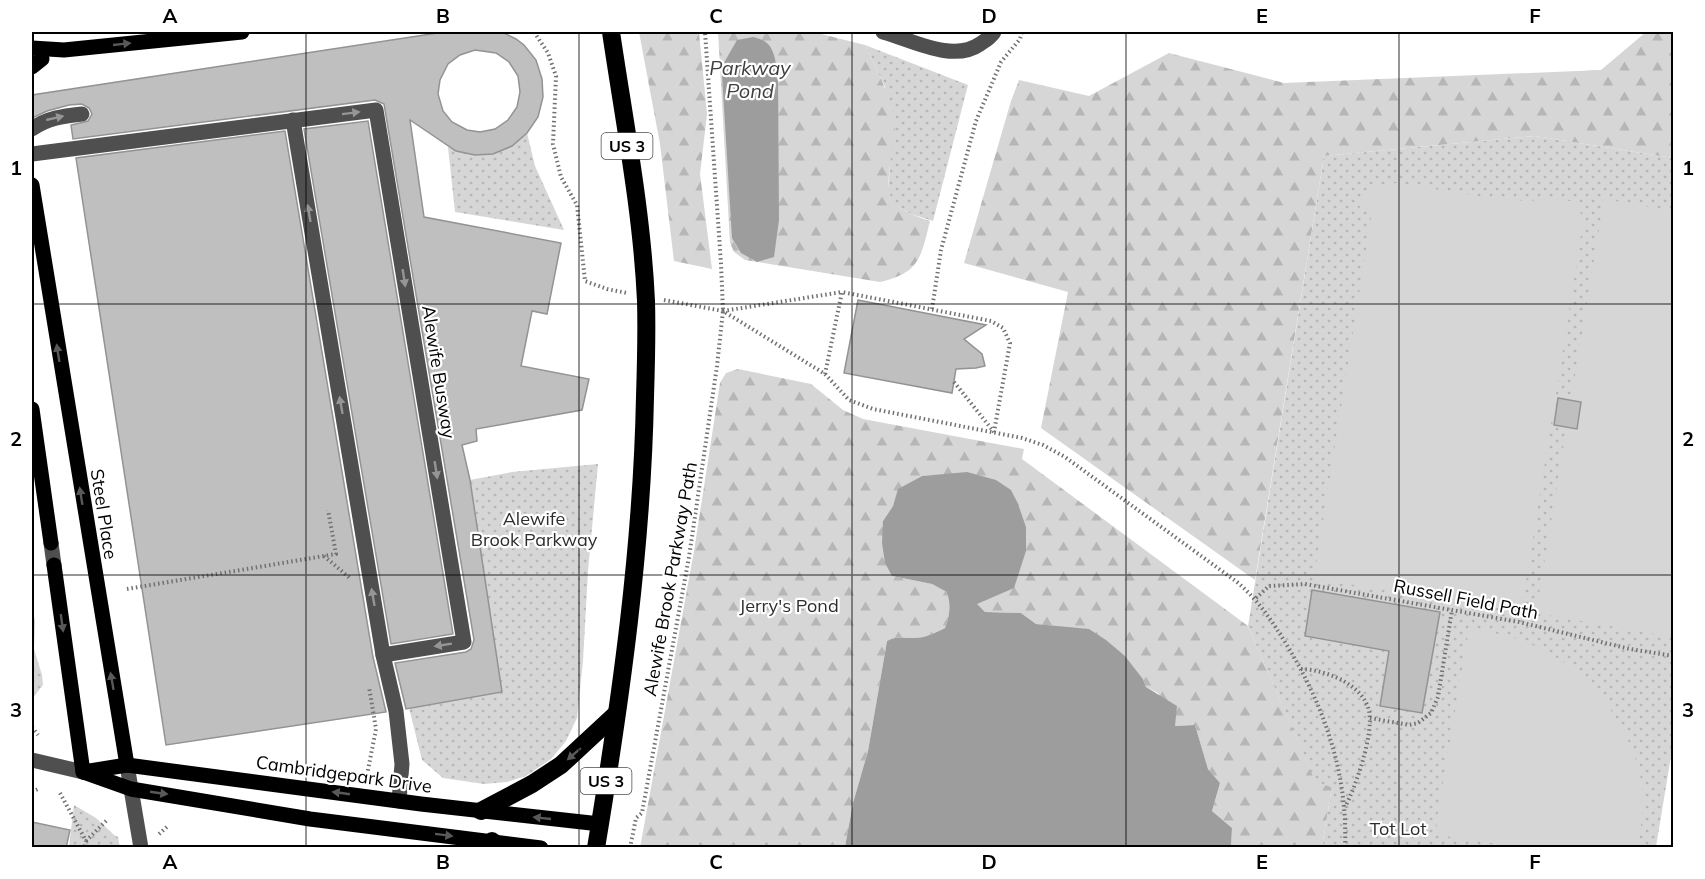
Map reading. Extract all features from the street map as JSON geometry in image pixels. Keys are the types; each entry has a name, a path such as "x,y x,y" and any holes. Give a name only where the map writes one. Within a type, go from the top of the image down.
{"highway":[{"name":"US 3","path":"596,848 629,622 641,503 647,337 643,260 611,32"},
{"path":"481,811 532,784 561,765 616,714"}],"main road":[{"path":"35,58 64,50 242,32"},
{"name":"Steel Place","path":"32,186 127,765"},
{"path":"32,412 51,543"},
{"path":"54,565 83,772"},
{"name":"Cambridgepark Drive","path":"83,772 127,765 399,801 600,824"},
{"name":"Cambridgepark Drive","path":"83,772 131,789 310,819 541,848"}],"street":[{"path":"883,32 950,53 971,51 991,37 993,32"},
{"name":"Alewife Busway","path":"32,154 376,110 464,642 383,655"},
{"path":"32,129 54,118 82,114"},
{"path":"293,120 383,655 396,711 402,764 399,801"},
{"path":"51,543 54,565"},
{"name":"Cambridgepark Drive","path":"32,760 83,772"},
{"name":"Steel Place","path":"127,765 141,848"}],"path":[{"path":"534,32 548,53 556,76 553,144 561,177 577,204 585,281 630,294"},
{"name":"Alewife Brook Parkway Path","path":"630,848 636,818 642,813 689,557 723,311 705,32"},
{"path":"932,309 941,250 976,121 1001,62 1020,39 1022,32"},
{"path":"825,374 842,292"},
{"path":"654,298 723,311 842,292 991,321 1003,328 1007,334 1010,350 994,432"},
{"path":"723,311 825,374 843,395 864,407 1036,442 1059,454 1256,598 1301,669 1331,737 1344,807 1345,848"},
{"path":"954,382 994,432"},
{"path":"127,589 336,554 328,510"},
{"path":"324,556 352,580"},
{"name":"Russell Field Path","path":"1256,598 1269,586 1305,584 1452,609 1527,624 1630,649 1674,656"},
{"path":"1370,718 1409,726 1418,723 1431,713 1438,697 1452,609"},
{"path":"1301,669 1322,672 1346,683 1366,703 1370,718 1360,769 1344,807"},
{"path":"368,682 376,729 368,775"},
{"path":"32,728 38,735"},
{"path":"32,792 40,788"},
{"path":"60,793 86,841"},
{"path":"84,848 86,841 107,820"},
{"path":"159,834 168,826"}],"green space":[{"path":"639,32 699,32 707,114 700,174 712,269 674,261 660,144"},
{"path":"718,32 816,32 865,45 887,93 895,124 889,172 890,193 901,208 930,221 921,254 911,268 903,274 880,282 745,260 734,252 730,243"},
{"path":"1646,32 1673,32 1673,158 1535,136 1324,156 1255,580 1041,428 1068,292 964,263 1019,80 1089,96 1169,53 1284,83 1601,70"},
{"path":"865,45 968,85 933,221 911,214 895,205 888,192 890,165 885,87"},
{"path":"527,133 535,166 564,230 455,212 448,147 469,154 490,154 509,147"},
{"name":"Tot Lot","path":"1535,136 1673,158 1674,738 1656,847 1322,847 1332,787 1316,784 1248,626 1324,156"},
{"path":"1397,183 1478,196 1527,201 1554,199 1578,202 1583,223 1524,595 1517,605 1504,609 1323,580 1315,571 1372,212 1359,209 1373,188"},
{"path":"1604,199 1673,211 1672,637 1536,613"},
{"name":"Jerry's Pond","path":"738,369 811,384 843,410 863,419 1024,449 1022,459 1248,626 1316,783 1332,787 1322,847 1231,847 1232,828 1212,811 1220,783 1208,769 1195,725 1175,726 1158,693 1146,687 1143,679 1125,656 1063,627 1036,624 1021,613 985,612 976,604 982,601 943,475 922,476 899,489 893,506 883,521 892,576 932,584 948,592 950,610 945,628 941,630 920,638 896,638 887,641 868,751 853,803 845,847 640,848 694,551 720,383 726,373"},
{"name":"Alewife Brook Parkway","path":"598,464 577,718 566,741 551,759 526,776 507,782 484,784 443,778 422,760 409,708 502,692 470,480 512,472"},
{"path":"32,601 35,622 34,649 43,685 32,699"},
{"path":"1469,628 1535,646 1571,668 1602,698 1626,735 1640,774 1642,820 1639,847 1518,847 1445,836 1436,824"},
{"path":"74,805 96,818 118,837 120,847 69,847"}],"water":[{"name":"Parkway Pond","path":"753,37 769,45 778,73 779,220 774,257 757,262 741,253 732,238 722,75 725,61 737,40"},
{"path":"967,472 996,480 1011,490 1026,527 1026,551 1014,588 977,604 985,612 1021,613 1036,624 1089,629 1125,656 1143,679 1146,687 1177,706 1175,726 1195,725 1208,769 1220,783 1212,811 1232,828 1231,847 845,847 853,803 868,751 887,641 896,638 920,638 933,634 945,628 949,614 947,592 932,584 892,576 885,563 882,543 883,521 893,506 898,489 922,476"}],"building":[{"path":"444,32 502,32 524,45 536,60 542,79 543,97 538,117 527,133 512,146 493,154 475,155 456,151 410,120 424,217 561,243 547,314 532,311 521,366 589,379 582,410 476,429 477,441 462,445 470,480 502,692 406,709 395,663 466,652 471,649 474,640 384,104 375,100 73,139 71,125 88,121 92,114 89,108 82,104 69,105 32,118 32,95","holes":["475,50 496,53 509,62 518,76 520,92 517,107 508,120 495,129 480,132 467,130 452,122 443,111 438,94 440,80 448,64 460,55"]},
{"path":"368,121 453,634 391,644 304,129"},
{"path":"285,131 373,657 386,712 166,745 76,158"},
{"path":"858,300 986,325 964,339 982,354 985,366 956,369 952,393 844,373"},
{"path":"1558,398 1581,402 1577,429 1554,425"},
{"path":"1312,590 1440,612 1422,713 1380,706 1389,651 1305,636"},
{"path":"32,822 70,830 66,848 32,848"}]}
